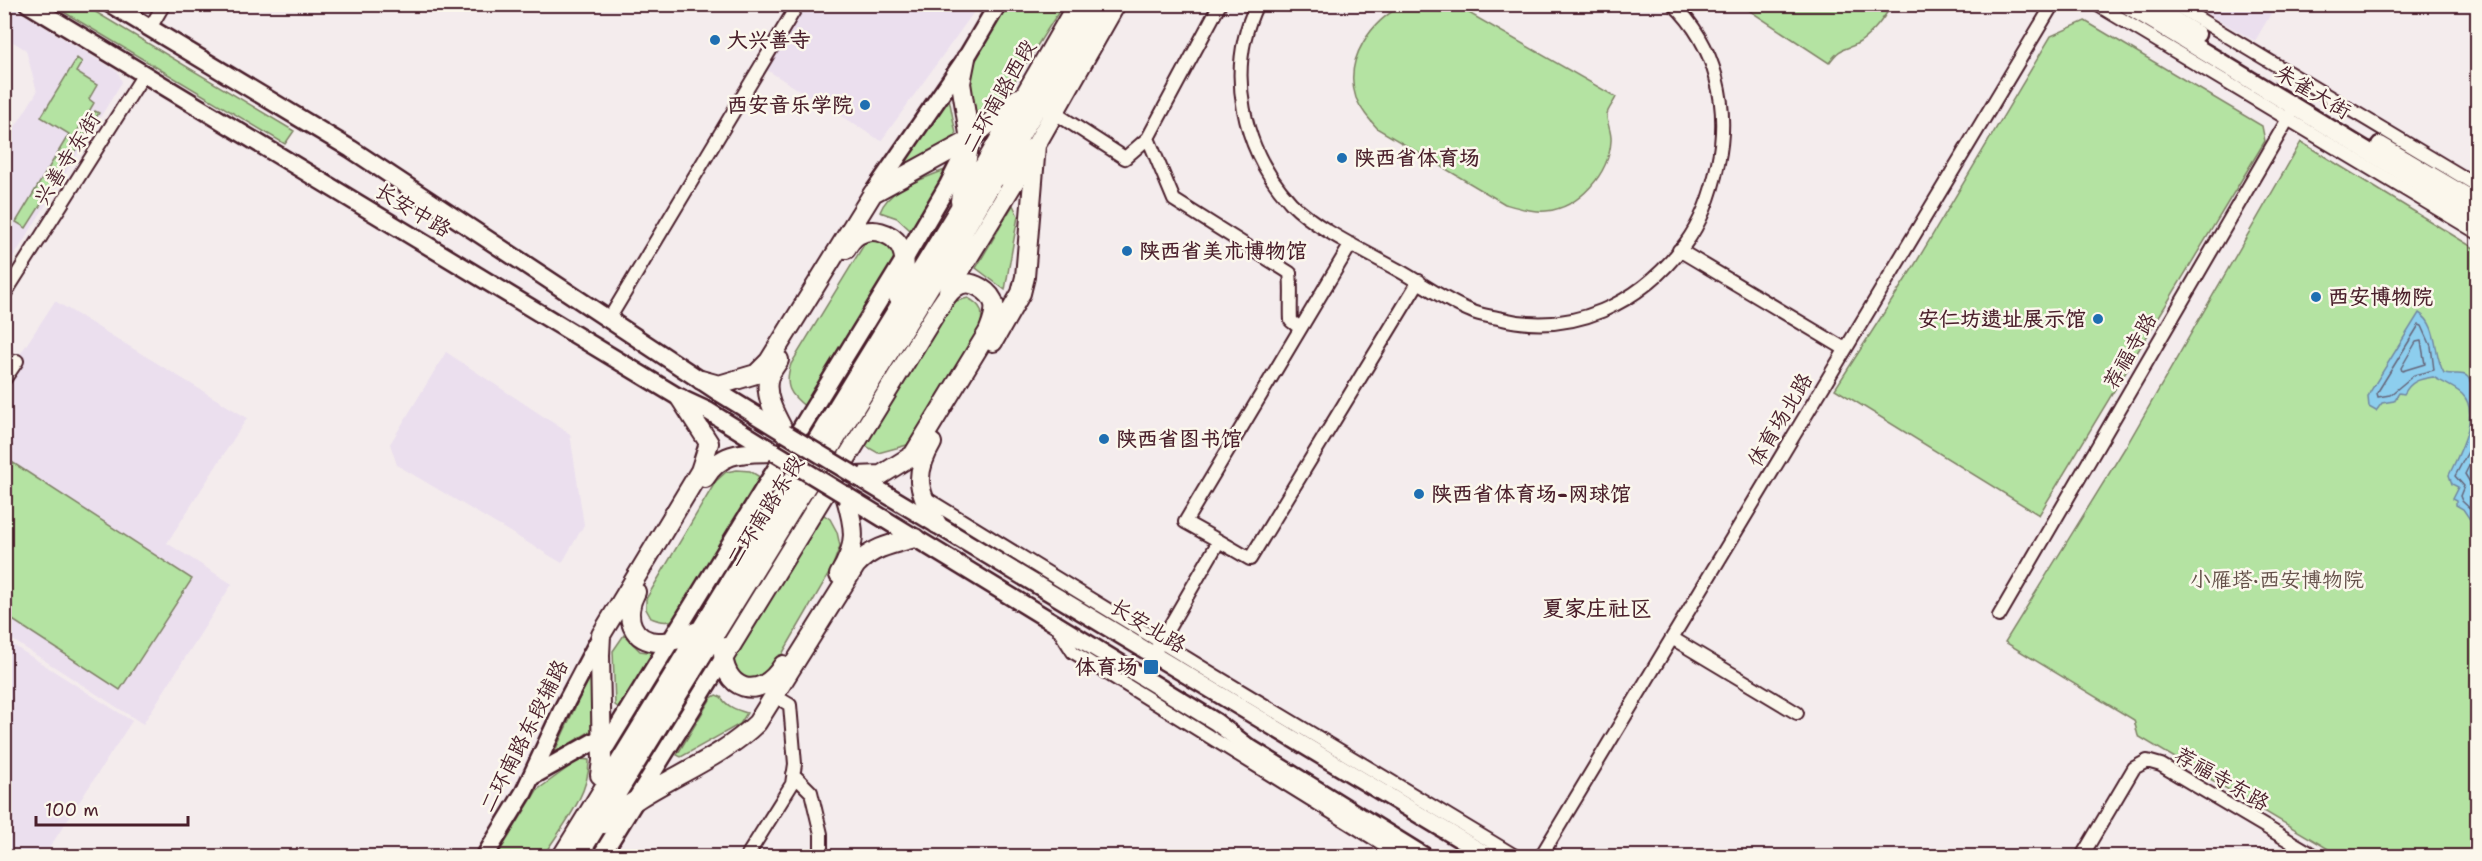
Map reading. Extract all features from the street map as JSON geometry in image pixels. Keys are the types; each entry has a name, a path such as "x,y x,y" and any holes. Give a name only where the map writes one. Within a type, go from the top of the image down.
{"highway":[{"name":"二环南路西段","path":"959,209 1077,4"},
{"path":"723,659 940,306 1036,145 1116,4"},
{"name":"二环南路西段","path":"990,188 1097,5"},
{"path":"959,209 970,140 961,83 966,58"},
{"path":"701,380 719,385 756,374 769,361 873,193 970,140 1031,87"},
{"path":"990,188 1036,145"},
{"path":"937,524 919,490 921,467 927,451 1021,293 1025,277 1036,145"},
{"name":"二环南路东段","path":"578,856 990,188"},
{"name":"二环南路东段","path":"560,856 695,632 959,209"},
{"path":"785,433 773,410 768,378 845,250 857,236 872,230 890,236 901,246 904,260 904,277 890,321"},
{"path":"856,476 881,475 913,455 988,333 994,316 994,303 986,292 973,284 961,284 952,290 940,306"},
{"path":"600,775 607,739 601,635 700,471 706,457 709,442 681,398"},
{"path":"695,632 671,641 651,642 635,633 628,618 634,596 707,474 718,461 746,453 774,452"},
{"path":"728,615 724,633 723,659 731,679 747,688 768,684 777,676 848,560 854,540 853,522 844,495"},
{"path":"588,839 617,812 743,737 757,723 775,696 856,565 868,553 881,546 915,538"},
{"path":"551,856 600,775 695,632"},
{"path":"560,856 567,829"}],"main road":[{"name":"长安中路","path":"28,4 774,452"},
{"name":"长安中路","path":"110,4 351,149 785,433"},
{"path":"873,193 966,58 998,4"},
{"name":"朱雀大街","path":"2125,4 2150,8 2478,203"},
{"name":"朱雀大街","path":"2150,8 2291,113 2478,218"},
{"path":"531,777 607,739 671,641 904,260 948,185 970,140"},
{"name":"长安北路","path":"785,433 937,524 1156,648 1488,856"},
{"path":"774,452 1216,722 1248,747 1424,856"},
{"name":"二环南路东段辅路","path":"485,856 531,777 563,708 601,635"},
{"path":"601,856 723,659"}],"street":[{"path":"150,28 164,4"},
{"path":"609,319 798,4"},
{"path":"1054,113 1125,158 1148,138 1220,4"},
{"path":"1257,4 1250,19 1239,61 1246,125 1253,144 1270,174 1292,204 1351,244 1471,311 1509,321 1549,325 1589,316 1628,299 1679,250 1700,219 1712,190 1721,149 1722,111 1717,78 1701,38 1673,4"},
{"name":"体育场北路","path":"1541,856 2053,4"},
{"path":"2096,4 2291,113 2478,233"},
{"path":"2174,4 2478,186"},
{"name":"兴善寺东街","path":"4,295 144,74"},
{"name":"荐福寺路","path":"1999,616 2291,113"},
{"path":"1148,138 1174,200 1290,273 1291,321 1300,328"},
{"path":"1351,244 1185,522 1250,559 1419,281"},
{"path":"1679,250 1845,349"},
{"path":"4,380 17,361"},
{"path":"921,495 1156,648 1515,856"},
{"path":"1156,648 1219,541"},
{"path":"1054,623 1072,652 1402,856"},
{"path":"1672,638 1797,712"},
{"path":"747,856 792,784 790,705 775,696"},
{"name":"荐福寺东路","path":"2082,856 2134,768 2147,761 2161,765 2315,856"},
{"path":"793,774 811,792 821,834 821,856"}],"shaded area":[{"path":"7,4 118,72 122,82 5,271 5,128 12,132 37,92 26,50 5,37 5,5"},
{"name":"西安音乐学院","path":"806,5 979,5 881,141 767,70"},
{"path":"2192,5 2276,5 2255,41"},
{"path":"55,301 247,418 167,543 232,584 143,724 5,635 4,379"},
{"path":"446,352 570,434 584,525 562,563 397,465 390,444"},
{"path":"5,640 132,721 44,856 5,856"}],"green space":[{"path":"52,5 84,5 294,131 285,144"},
{"path":"1008,5 1063,5 1006,95 973,128 970,68"},
{"path":"1404,5 1455,5 1616,97 1607,114 1611,138 1605,165 1598,177 1581,196 1570,203 1546,211 1505,204 1378,129 1356,98 1353,83 1354,69 1357,55 1371,31 1381,20"},
{"path":"1741,5 1892,5 1870,34 1855,45 1841,51 1829,63"},
{"path":"2085,21 2262,126 2265,141 2039,515 1835,389 1914,266 2051,36"},
{"path":"77,58 82,62 76,72 97,85 89,99 94,103 70,144 74,146 95,111 99,113 26,228 16,222 69,134 41,117"},
{"path":"949,98 957,139 911,163 902,158"},
{"name":"小雁塔·西安博物院","path":"2301,142 2477,250 2477,856 2340,856 2138,736 2134,720 2005,642 2128,443"},
{"path":"947,169 949,175 916,229 910,230 897,218 880,212 891,196 899,190"},
{"path":"1013,205 1018,216 1005,290 976,268"},
{"path":"874,241 888,245 894,256 894,267 807,408 792,394 788,384 791,364 865,243"},
{"path":"968,298 978,305 982,312 980,332 907,445 878,453 864,445 952,302"},
{"path":"4,457 192,579 120,690 5,615"},
{"path":"750,471 763,479 681,616 666,622 651,618 646,609 646,599 716,481 726,472"},
{"path":"821,513 830,519 837,532 840,546 831,570 770,675 745,681 731,662"},
{"path":"624,635 640,651 655,653 621,709 615,705 613,651"},
{"path":"592,671 591,731 554,753"},
{"path":"716,695 732,708 747,713 740,724 681,757 677,755 711,698"},
{"path":"580,759 589,760 585,786 573,811 543,856 497,856 537,790"}],"water":[{"path":"2419,313 2430,325 2444,373 2467,376 2473,393 2477,395 2473,420 2478,438 2478,520 2473,524 2463,509 2452,499 2458,487 2452,484 2449,475 2469,423 2468,402 2462,394 2433,377 2416,381 2404,394 2399,393 2394,401 2382,403 2376,411 2369,407 2370,392"}],"place":[{"name":"大兴善寺","path":"715,40"},
{"name":"西安音乐学院","path":"865,105"},
{"name":"陕西省体育场","path":"1342,158"},
{"name":"陕西省美术博物馆","path":"1127,251"},
{"name":"西安博物院","path":"2316,297"},
{"name":"安仁坊遗址展示馆","path":"2098,319"},
{"name":"陕西省图书馆","path":"1104,439"},
{"name":"陕西省体育场-网球馆","path":"1419,494"},
{"name":"体育场","path":"1151,667"}],"district":[{"name":"夏家庄社区","path":"1597,608"}]}
